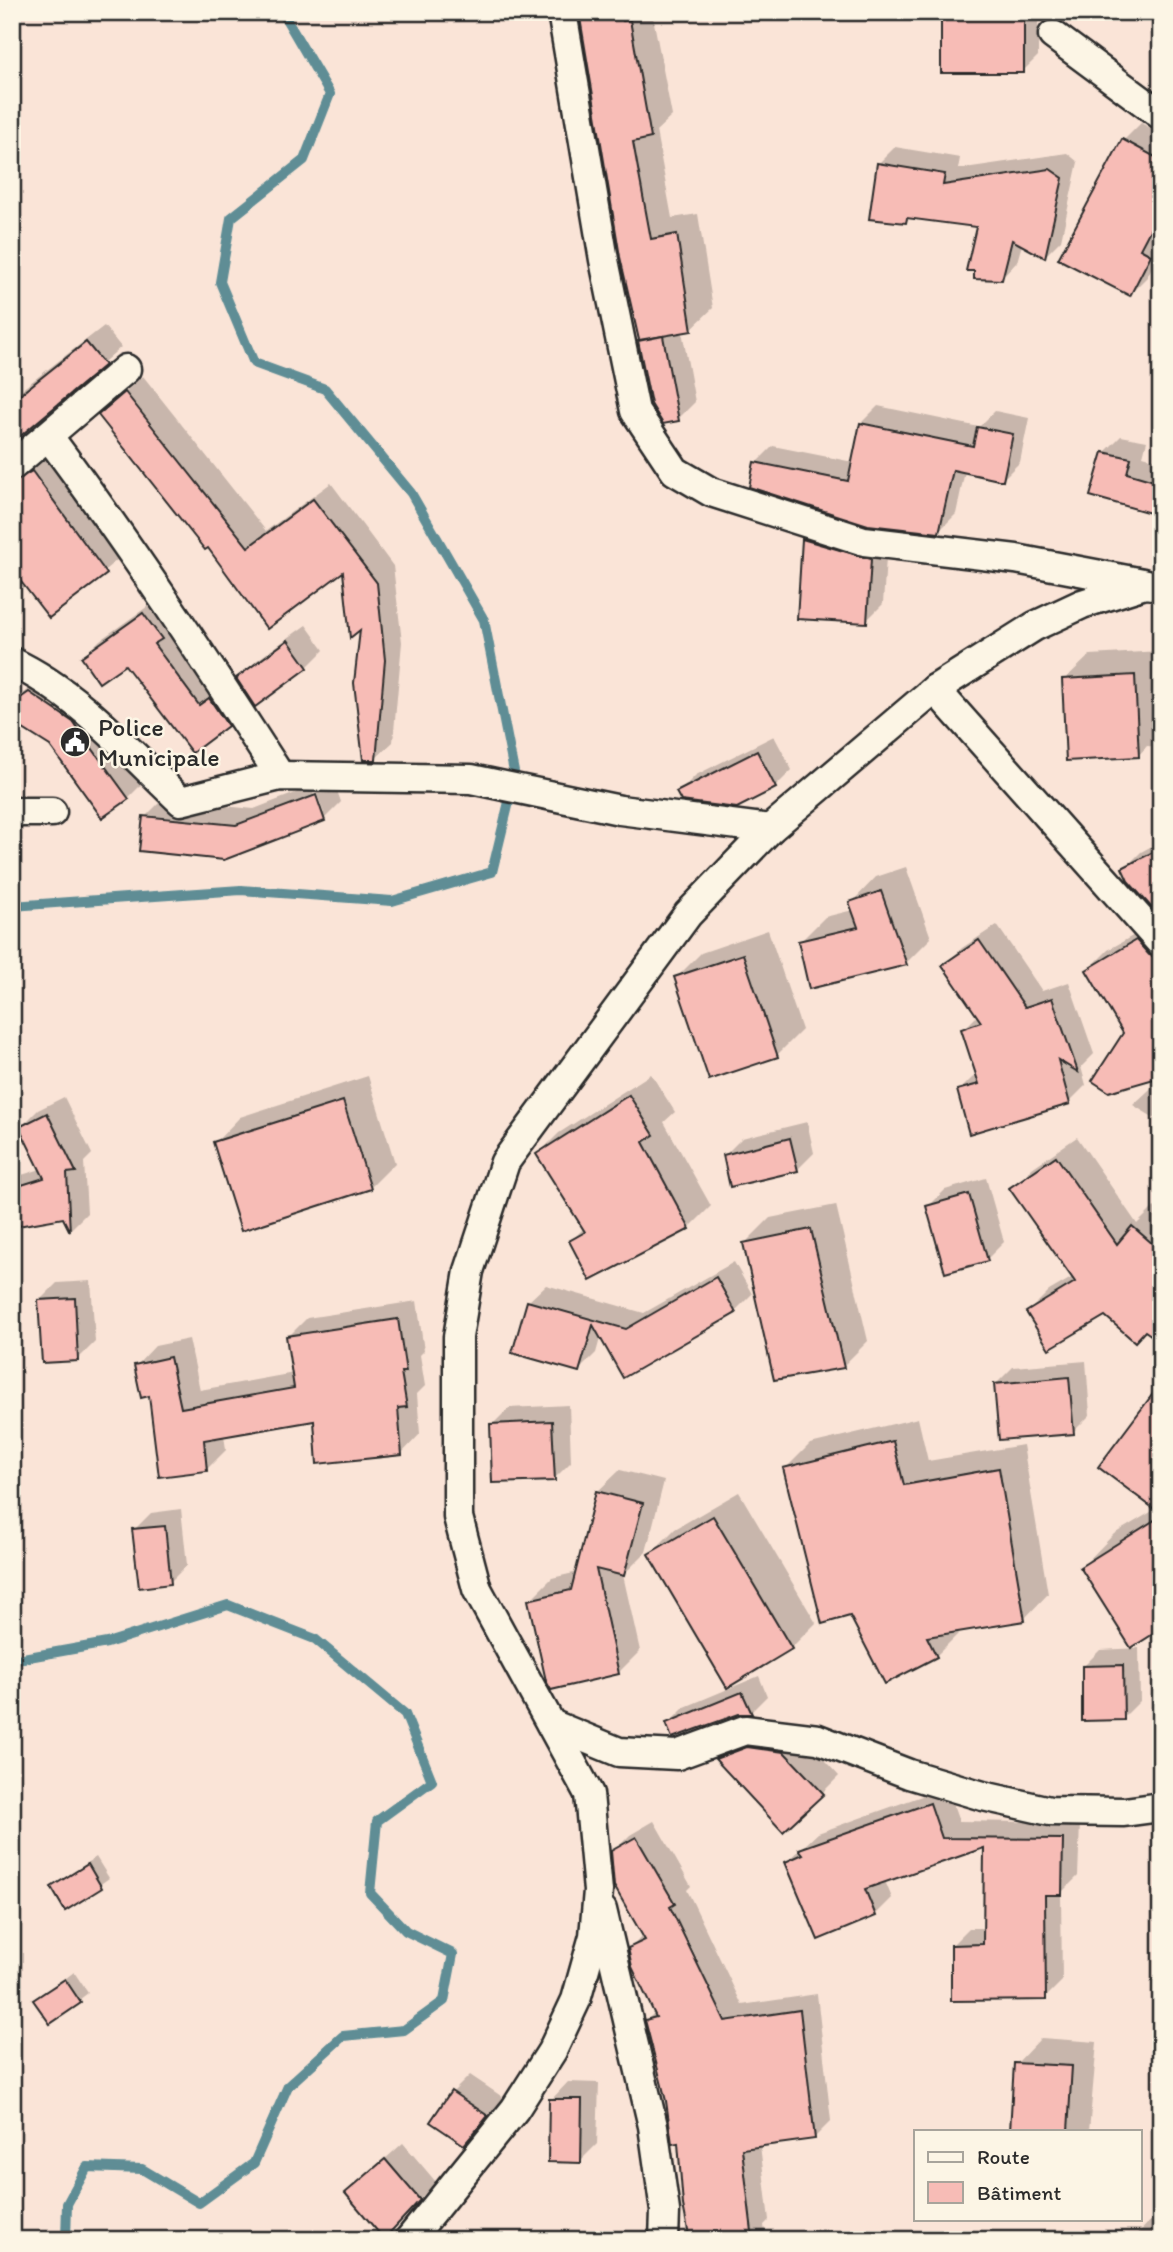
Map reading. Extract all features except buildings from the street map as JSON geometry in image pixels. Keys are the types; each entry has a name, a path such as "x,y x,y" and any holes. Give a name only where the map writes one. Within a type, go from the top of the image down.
{"street":[{"path":"562,12 604,260 635,411 675,471 711,492 864,541 1016,559 1153,585"},
{"path":"1053,35 1161,115"},
{"path":"12,466 126,369"},
{"path":"49,437 108,517 280,776"},
{"path":"664,2240 665,2211 653,2126 598,1891 589,1794 477,1589 458,1517 458,1337 468,1271 505,1161 688,914 770,829 935,689 1035,626 1082,604 1153,585"},
{"path":"12,662 35,673 92,718 181,801 280,776 471,779 620,810 770,829"},
{"path":"935,689 1161,943"},
{"path":"12,812 52,812"},
{"path":"551,1724 619,1752 654,1754 677,1755 745,1730 818,1739 909,1774 983,1796 1050,1811 1124,1812 1161,1807"},
{"path":"409,2240 515,2109 552,2051 576,2000 593,1936 598,1891"}],"waterway":[{"path":"12,906 241,890 392,901 492,872 515,777 484,620 411,493 325,389 254,363 220,282 231,218 304,160 330,94 282,12"},
{"path":"12,1660 107,1643 228,1605 315,1639 405,1714 432,1781 377,1821 370,1893 406,1931 453,1954 444,2001 404,2030 343,2036 288,2086 254,2163 199,2203 142,2169 87,2167 67,2204 66,2240"}],"place":[{"name":"Police Municipale","path":"75,742"}]}
